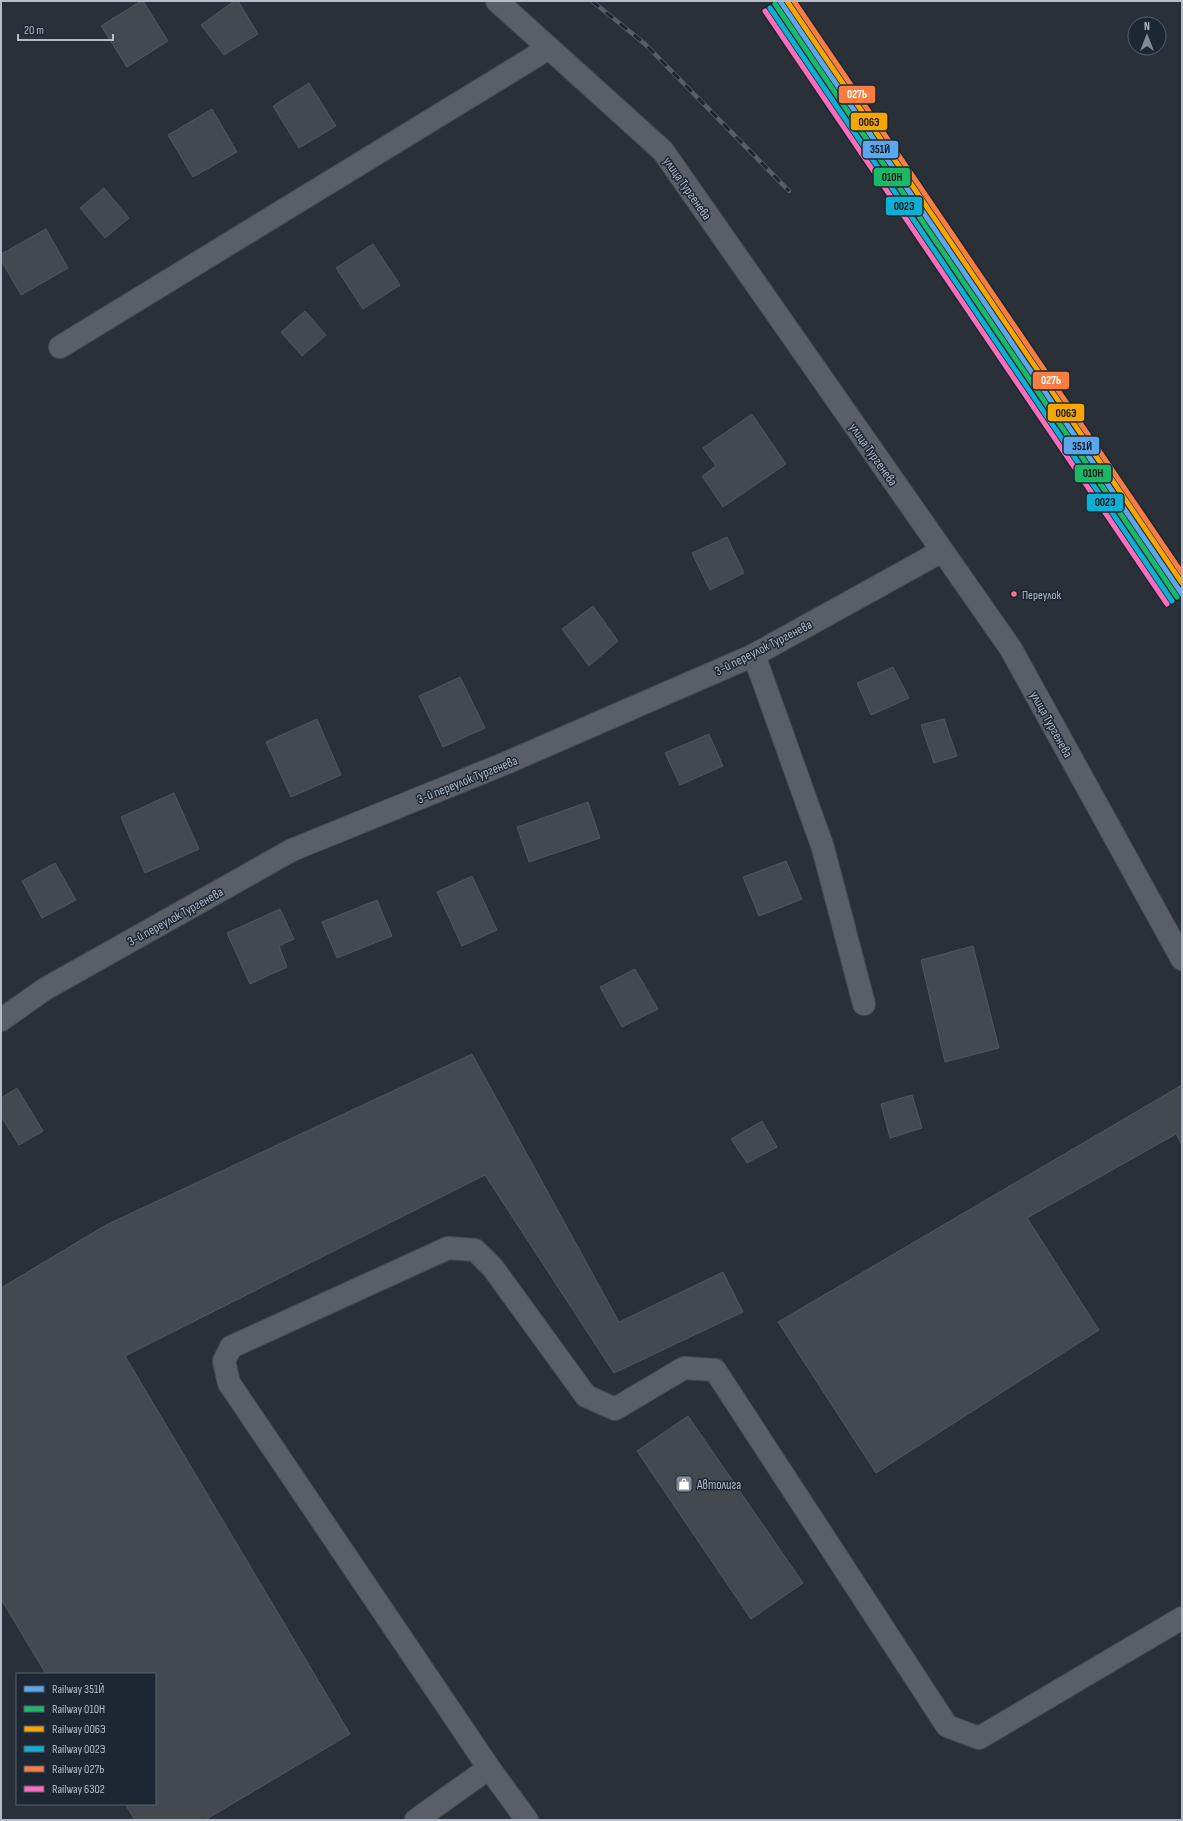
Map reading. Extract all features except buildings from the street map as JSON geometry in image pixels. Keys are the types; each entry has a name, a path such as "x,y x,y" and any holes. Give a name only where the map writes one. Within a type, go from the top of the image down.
{"street":[{"name":"улица Тургенева","path":"497,1 663,151 1010,649 1182,959"},
{"path":"60,347 549,48"},
{"name":"3-й переулок Тургенева","path":"1,1020 45,989 292,850 506,763 754,655 942,551"},
{"path":"754,655 823,848 864,1004"},
{"path":"527,1820 489,1768 229,1383 224,1361 231,1347 448,1248 475,1250 493,1268 586,1396 615,1409 684,1368 715,1370 947,1726 979,1738 1182,1618"},
{"path":"416,1820 489,1768"}],"railway":[{"path":"592,1 645,44 789,191"}],"rail line":[{"name":"351Й","path":"780,1 1182,594"},
{"name":"006Э","path":"787,1 1182,583"},
{"name":"027Ь","path":"794,1 1182,573"},
{"name":"010Н","path":"775,4 1177,597"},
{"name":"002Э","path":"770,8 1172,601"},
{"name":"6302","path":"765,11 1167,604"}],"place":[{"name":"Переулок","path":"1014,594"},
{"name":"Автолига","path":"684,1484"}]}
